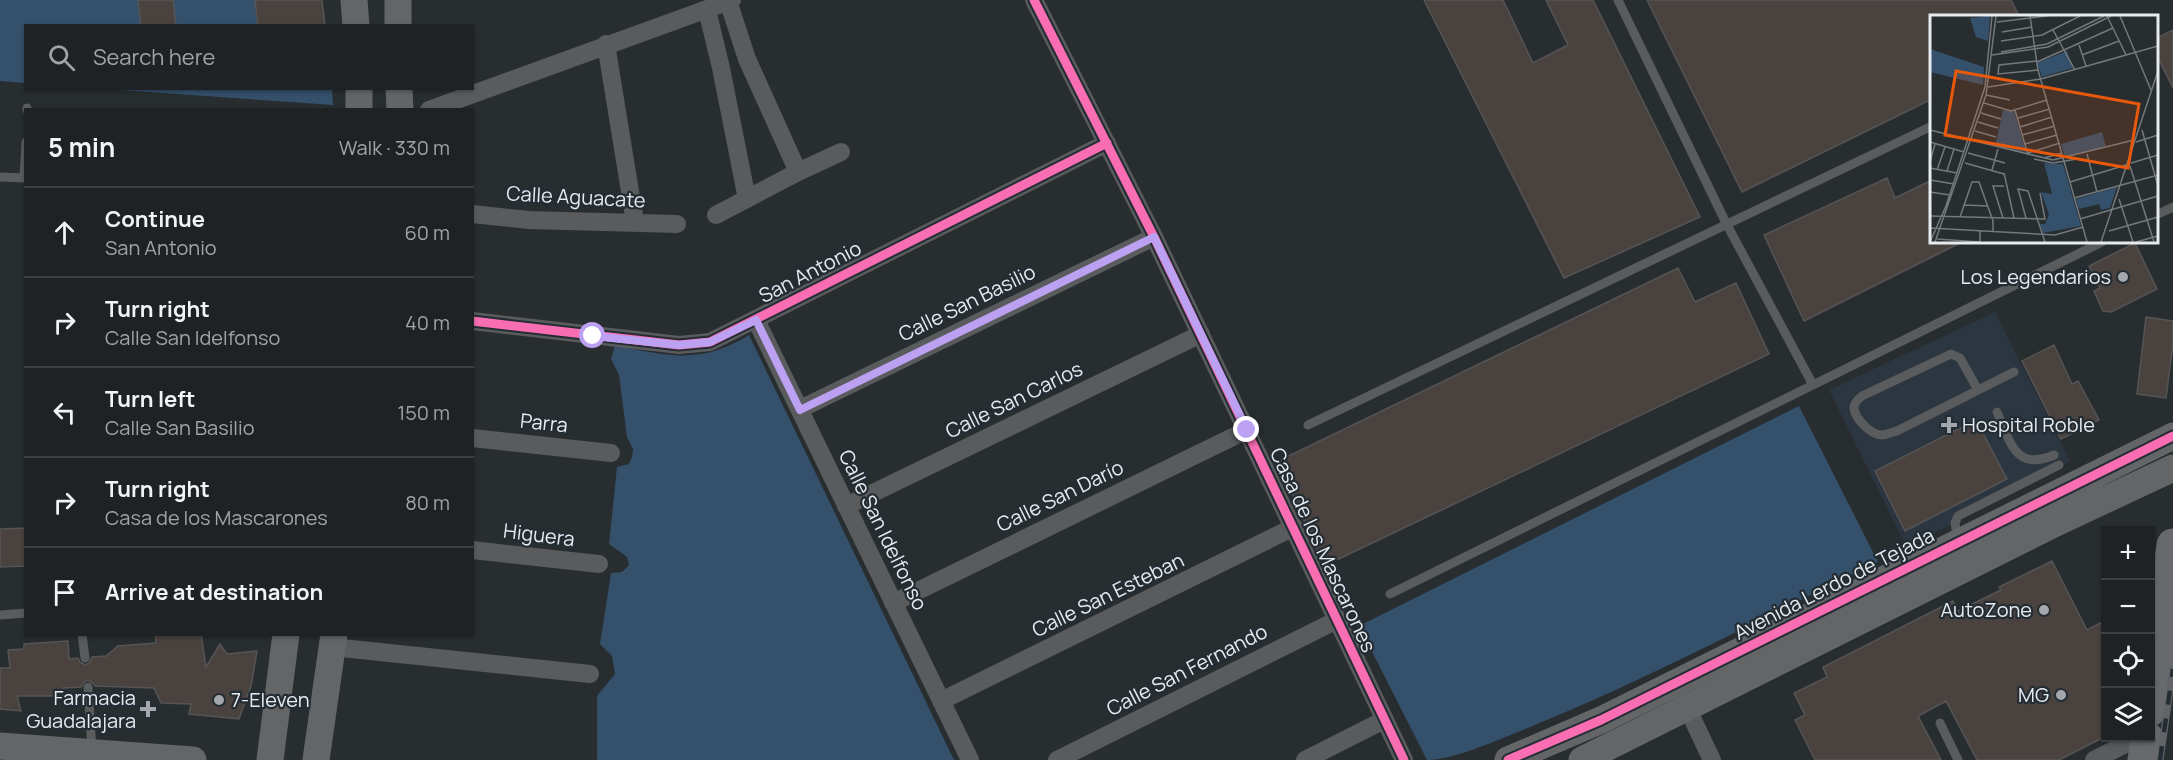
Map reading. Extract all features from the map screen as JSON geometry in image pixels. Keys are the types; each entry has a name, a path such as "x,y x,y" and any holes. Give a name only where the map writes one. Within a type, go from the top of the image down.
{"highway":[{"path":"2154,688 2173,545"},
{"path":"2144,760 2146,742"}],"street":[{"path":"354,0 356,24"},
{"path":"398,0 398,24"},
{"name":"Casa de los Mascarones","path":"1034,0 1154,237 1404,760"},
{"path":"434,108 730,1 747,59 798,172"},
{"path":"707,10 747,199"},
{"path":"606,44 635,222"},
{"path":"721,68 747,59"},
{"path":"359,90 359,108"},
{"path":"399,90 400,108"},
{"name":"San Antonio","path":"474,321 679,345 710,342 1107,143"},
{"path":"716,215 841,152"},
{"name":"Calle Aguacate","path":"474,214 529,220 677,224"},
{"name":"Calle San Basilio","path":"800,410 1154,237"},
{"name":"Calle San Idelfonso","path":"756,320 970,760"},
{"name":"Calle San Carlos","path":"846,506 1200,334"},
{"name":"Calle San Darío","path":"893,603 1247,430"},
{"name":"Avenida Lerdo de Tejada","path":"1508,760 1600,720 2173,436"},
{"name":"Parra","path":"474,438 610,453"},
{"path":"1582,760 2058,522 2173,468"},
{"name":"Calle San Esteban","path":"941,701 1294,527"},
{"name":"Higuera","path":"474,550 599,564"},
{"name":"Calle San Fernando","path":"1057,760 1337,620"},
{"path":"270,760 286,636"},
{"path":"316,760 333,641 590,674"},
{"path":"1675,683 1712,760"},
{"path":"1305,760 1384,720"},
{"path":"2094,760 2129,742"},
{"path":"0,746 193,760"}],"lane":[{"path":"1618,0 1726,223 1813,385"},
{"path":"1308,425 1930,127"},
{"path":"0,177 24,178"},
{"path":"2158,214 2173,207"},
{"path":"1390,594 2100,243"},
{"path":"1978,390 1960,358 1951,354 1862,396 1855,403 1854,409 1857,417 1867,428 1876,434 1884,435 1897,431 2014,372"},
{"path":"1997,412 2019,456 2035,462 2054,455"},
{"path":"1958,542 1955,523 1958,516 2059,465"},
{"path":"0,615 24,613"},
{"path":"82,636 85,658"},
{"path":"88,687 92,752"},
{"path":"1940,723 1958,760"}],"shaded area":[{"path":"0,0 322,0 325,24 24,24 24,83 0,81"},
{"path":"119,90 332,90 333,105"},
{"name":"Hospital Roble","path":"1995,312 2070,461 1907,548 1829,390"},
{"path":"749,335 954,760 597,760 597,696 615,674 612,656 600,644 611,573 622,572 629,565 627,557 609,544 617,467 629,464 633,449 627,437 619,375 611,359 615,345 668,355 699,354 715,351"},
{"path":"1799,406 1878,562 1568,711 1475,749 1450,757 1427,760 1359,626"}],"building":[{"path":"138,0 173,0 176,24 141,24"},
{"path":"255,0 322,0 325,24 258,24"},
{"path":"1424,0 1503,0 1533,63 1568,45 1546,0 1593,0 1700,217 1564,278"},
{"path":"1647,0 2011,0 2018,15 1930,15 1930,100 1742,192"},
{"path":"2173,30 2173,88 2158,58 2158,38"},
{"path":"1887,178 1895,198 1930,181 1930,243 1960,243 1804,321 1764,235"},
{"name":"Los Legendarios","path":"2135,243 2157,289 2111,312 2103,311 2094,291 2100,288 2089,266"},
{"path":"1678,268 1695,302 1736,283 1769,354 1324,566 1278,461"},
{"path":"2146,317 2173,321 2173,343 2166,398 2137,394"},
{"path":"2054,345 2072,384 2078,381 2099,420 2061,439 2022,361"},
{"path":"1976,420 2007,479 1905,531 1875,471"},
{"path":"24,528 24,566 0,567 0,529"},
{"path":"2052,561 2087,630 2101,623 2101,739 2059,760 1977,760 1946,701 1918,716 1941,760 1815,760 1795,720 1805,715 1794,693 1827,677 1823,667 1953,601 1958,611 2001,590 1999,587"},
{"path":"155,636 201,636 206,667 220,644 227,654 257,651 251,686 239,719 189,714 191,704 161,703 154,688 95,686 88,680 81,687 63,688 66,696 17,696 21,711 0,709 0,668 10,668 8,650 24,649 24,644 68,641 69,659 78,658 85,665 92,657 106,656 118,646 156,643"}],"railway":[{"path":"2160,760 2173,669"}],"cycle path":[{"path":"1034,0 1154,237 1404,760"},
{"path":"474,321 679,345 710,342 1107,143"},
{"path":"1508,760 1601,720 2173,436"}],"place":[{"name":"Los Legendarios","path":"2123,277"},
{"name":"Hospital Roble","path":"1949,425"},
{"name":"AutoZone","path":"2044,610"},
{"name":"MG","path":"2061,695"},
{"name":"7-Eleven","path":"219,700"},
{"name":"Farmacia Guadalajara","path":"148,709"}],"route":[{"path":"593,336 679,345 710,342 756,320 800,410 1154,237 1247,430"}]}
